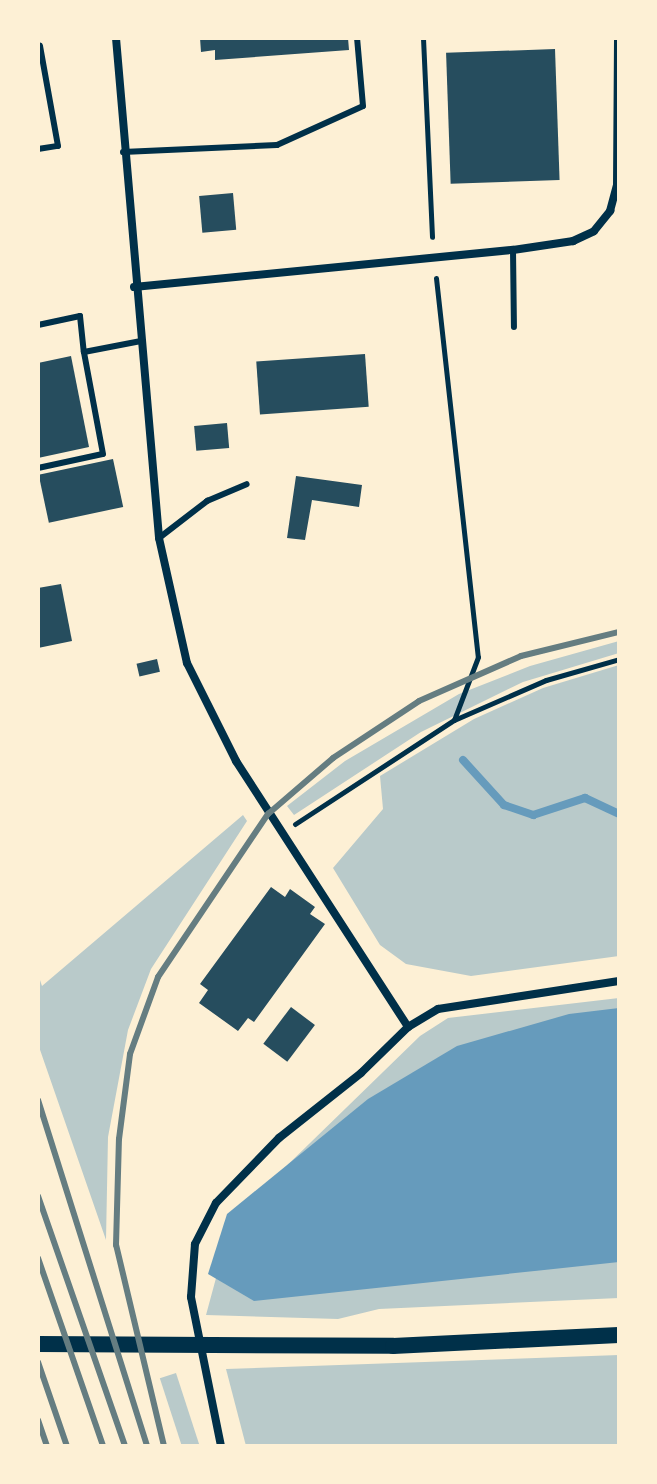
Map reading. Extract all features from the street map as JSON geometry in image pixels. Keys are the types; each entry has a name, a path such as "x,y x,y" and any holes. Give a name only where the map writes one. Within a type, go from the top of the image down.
{"main road":[{"path":"38,1344 280,1345 619,1335"}],"street":[{"path":"116,38 134,287 159,538 187,663 236,761 408,1027"},
{"path":"134,287 513,250 573,241 594,231 610,211 617,184 618,38"},
{"path":"221,1446 191,1297 195,1244 216,1203 408,1027 438,1009 468,1001 619,981"}],"lane":[{"path":"123,152 277,145 363,106 357,38"},
{"path":"38,149 58,146 39,44"},
{"path":"513,250 514,327"},
{"path":"38,325 80,316 103,454 38,468"},
{"path":"84,352 141,341"},
{"path":"159,538 207,501 247,484"}],"path":[{"path":"423,38 432,237"},
{"path":"436,278 478,657 454,720"},
{"path":"283,833 454,720 546,680 619,659"}],"shaded area":[{"path":"619,641 619,653 523,682 421,732 294,815 287,806 345,761 459,694 530,666"},
{"path":"619,665 619,956 471,976 406,964 380,945 333,868 383,809 380,776 474,719 543,688"},
{"path":"243,815 247,821 151,969 128,1030 108,1137 106,1240 38,1044 38,974 42,986"},
{"path":"619,998 619,1298 379,1309 338,1319 206,1315 232,1219 420,1036 448,1018"},
{"path":"619,1355 619,1446 246,1446 226,1369"},
{"path":"176,1373 200,1446 182,1446 160,1378"}],"water":[{"path":"619,1008 619,1262 254,1301 208,1274 227,1214 368,1099 457,1046 569,1014"}],"building":[{"path":"200,38 348,38 349,50 215,60 215,50 201,52"},
{"path":"555,49 560,180 451,184 446,53"},
{"path":"233,193 236,230 202,233 199,196"},
{"path":"365,354 369,407 260,414 256,362"},
{"path":"71,356 89,447 38,458 38,363"},
{"path":"227,423 229,448 196,451 194,426"},
{"path":"113,459 123,507 49,523 39,475"},
{"path":"296,476 362,485 359,507 312,500 305,540 287,538"},
{"path":"61,584 72,641 38,648 38,588"},
{"path":"157,659 160,672 139,676 137,664"},
{"path":"271,887 285,897 290,889 315,907 310,914 325,924 254,1022 248,1018 238,1031 199,1003 208,990 200,984"},
{"path":"291,1007 315,1025 287,1062 263,1044"}],"waterway":[{"path":"463,760 504,805 533,815 585,798 619,814"}],"railway":[{"path":"164,1446 116,1245 119,1139 130,1054 158,977 268,814 333,758 419,701 521,656 619,632"},
{"path":"38,1100 147,1446"},
{"path":"38,1196 125,1446"},
{"path":"38,1258 103,1446"},
{"path":"38,1362 67,1446"},
{"path":"38,1420 47,1446"}]}
